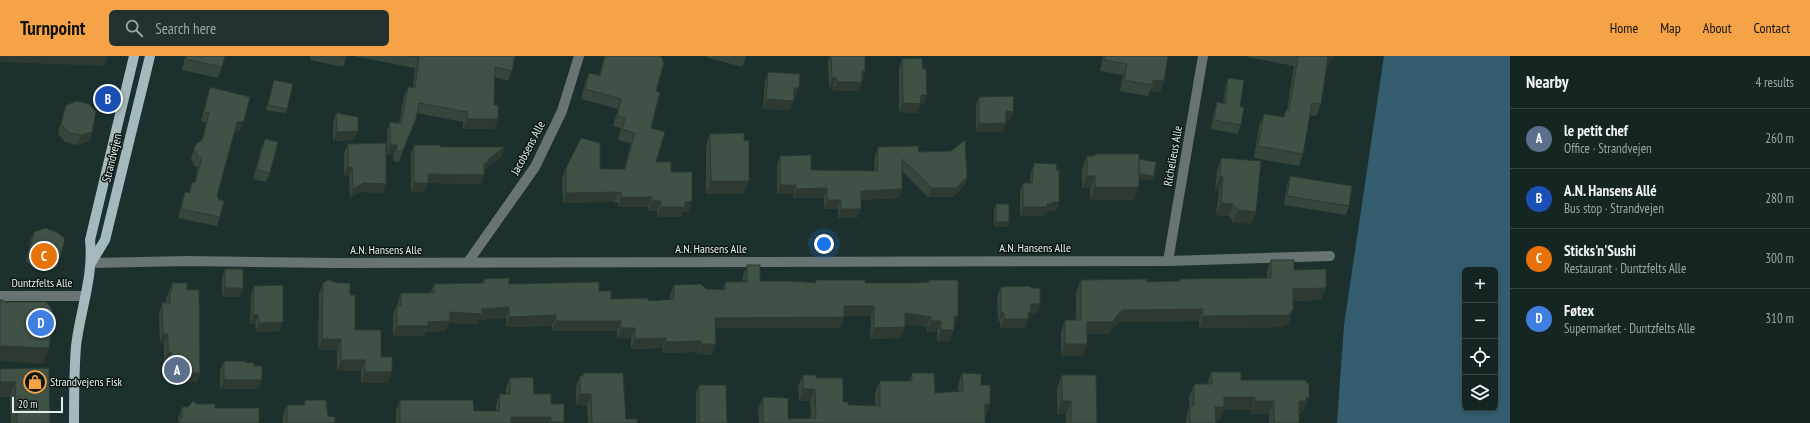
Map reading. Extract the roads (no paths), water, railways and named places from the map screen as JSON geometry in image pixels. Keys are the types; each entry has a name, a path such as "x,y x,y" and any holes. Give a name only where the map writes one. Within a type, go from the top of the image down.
{"main road":[{"name":"Strandvejen","path":"74,423 76,346 91,263 90,240 134,56"},
{"name":"Strandvejen","path":"91,263 105,240 150,56"}],"street":[{"name":"Jacobsens Alle","path":"468,262 535,167 562,110 579,56"},
{"name":"Richelieus Alle","path":"1168,261 1203,56"},
{"name":"A.N. Hansens Alle","path":"91,263 1168,261 1330,256"},
{"name":"Duntzfelts Alle","path":"0,296 84,296"}],"water":[{"path":"1384,56 1510,56 1510,423 1337,423 1344,325"}],"place":[{"name":"A.N. Hansens Allé","path":"108,99"},
{"name":"Sticks'n'Sushi","path":"44,256"},
{"name":"Føtex","path":"41,323"},
{"name":"le petit chef","path":"177,370"},
{"name":"Strandvejens Fisk","path":"35,382"}]}
